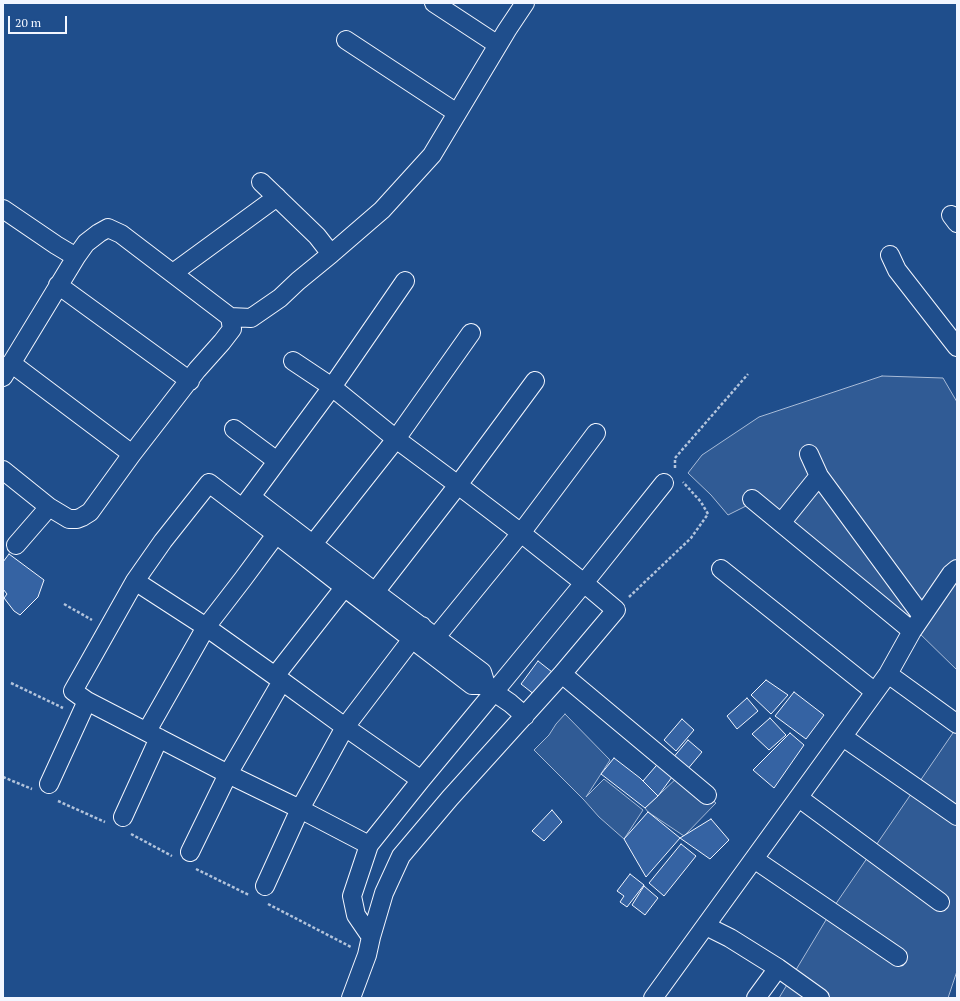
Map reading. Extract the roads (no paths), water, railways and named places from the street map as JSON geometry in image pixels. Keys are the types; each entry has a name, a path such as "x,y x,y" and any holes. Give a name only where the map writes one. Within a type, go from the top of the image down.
{"street":[{"path":"434,3 498,45"},
{"path":"132,454 7,370 58,285 86,243 108,228 121,234 230,317 251,318 280,298 382,210 432,155 525,3"},
{"path":"346,40 457,113"},
{"path":"261,182 317,236 331,254"},
{"path":"172,273 277,197"},
{"path":"3,209 76,257"},
{"path":"890,255 897,270 957,347"},
{"path":"247,503 332,388 405,281"},
{"path":"58,285 190,381"},
{"path":"3,470 49,507 69,519 77,519 90,512 132,454 232,329 230,317"},
{"path":"313,544 396,439 471,333"},
{"path":"293,360 332,388 396,439 521,533 616,610 562,674 450,798 400,856 384,893 367,955 351,998"},
{"path":"375,592 458,485 535,381"},
{"path":"234,429 277,461"},
{"path":"265,886 300,809 345,727 424,634 521,533 596,433"},
{"path":"810,454 820,476 922,616"},
{"path":"781,523 820,476"},
{"path":"371,937 356,915 352,896 369,845 421,780 490,689 584,583 671,481"},
{"path":"369,845 228,774 153,734 84,709 73,691 135,581 163,541 209,483 247,503 349,582 424,634"},
{"path":"752,498 912,631"},
{"path":"16,544 49,507"},
{"path":"280,528 313,544 349,582 375,592 424,634 472,685 490,689 525,716"},
{"path":"123,816 153,734 206,627 280,528"},
{"path":"721,569 876,692"},
{"path":"653,998 876,692 912,631 951,574 957,569"},
{"path":"135,581 206,627 421,780"},
{"path":"190,852 228,774 279,678 349,582"},
{"path":"562,674 708,795"},
{"path":"888,674 957,724"},
{"path":"49,784 84,709"},
{"path":"843,737 957,816"},
{"path":"799,798 940,902"},
{"path":"754,859 898,957"},
{"path":"706,926 730,938 778,968 820,998"},
{"path":"756,998 778,968"}]}
